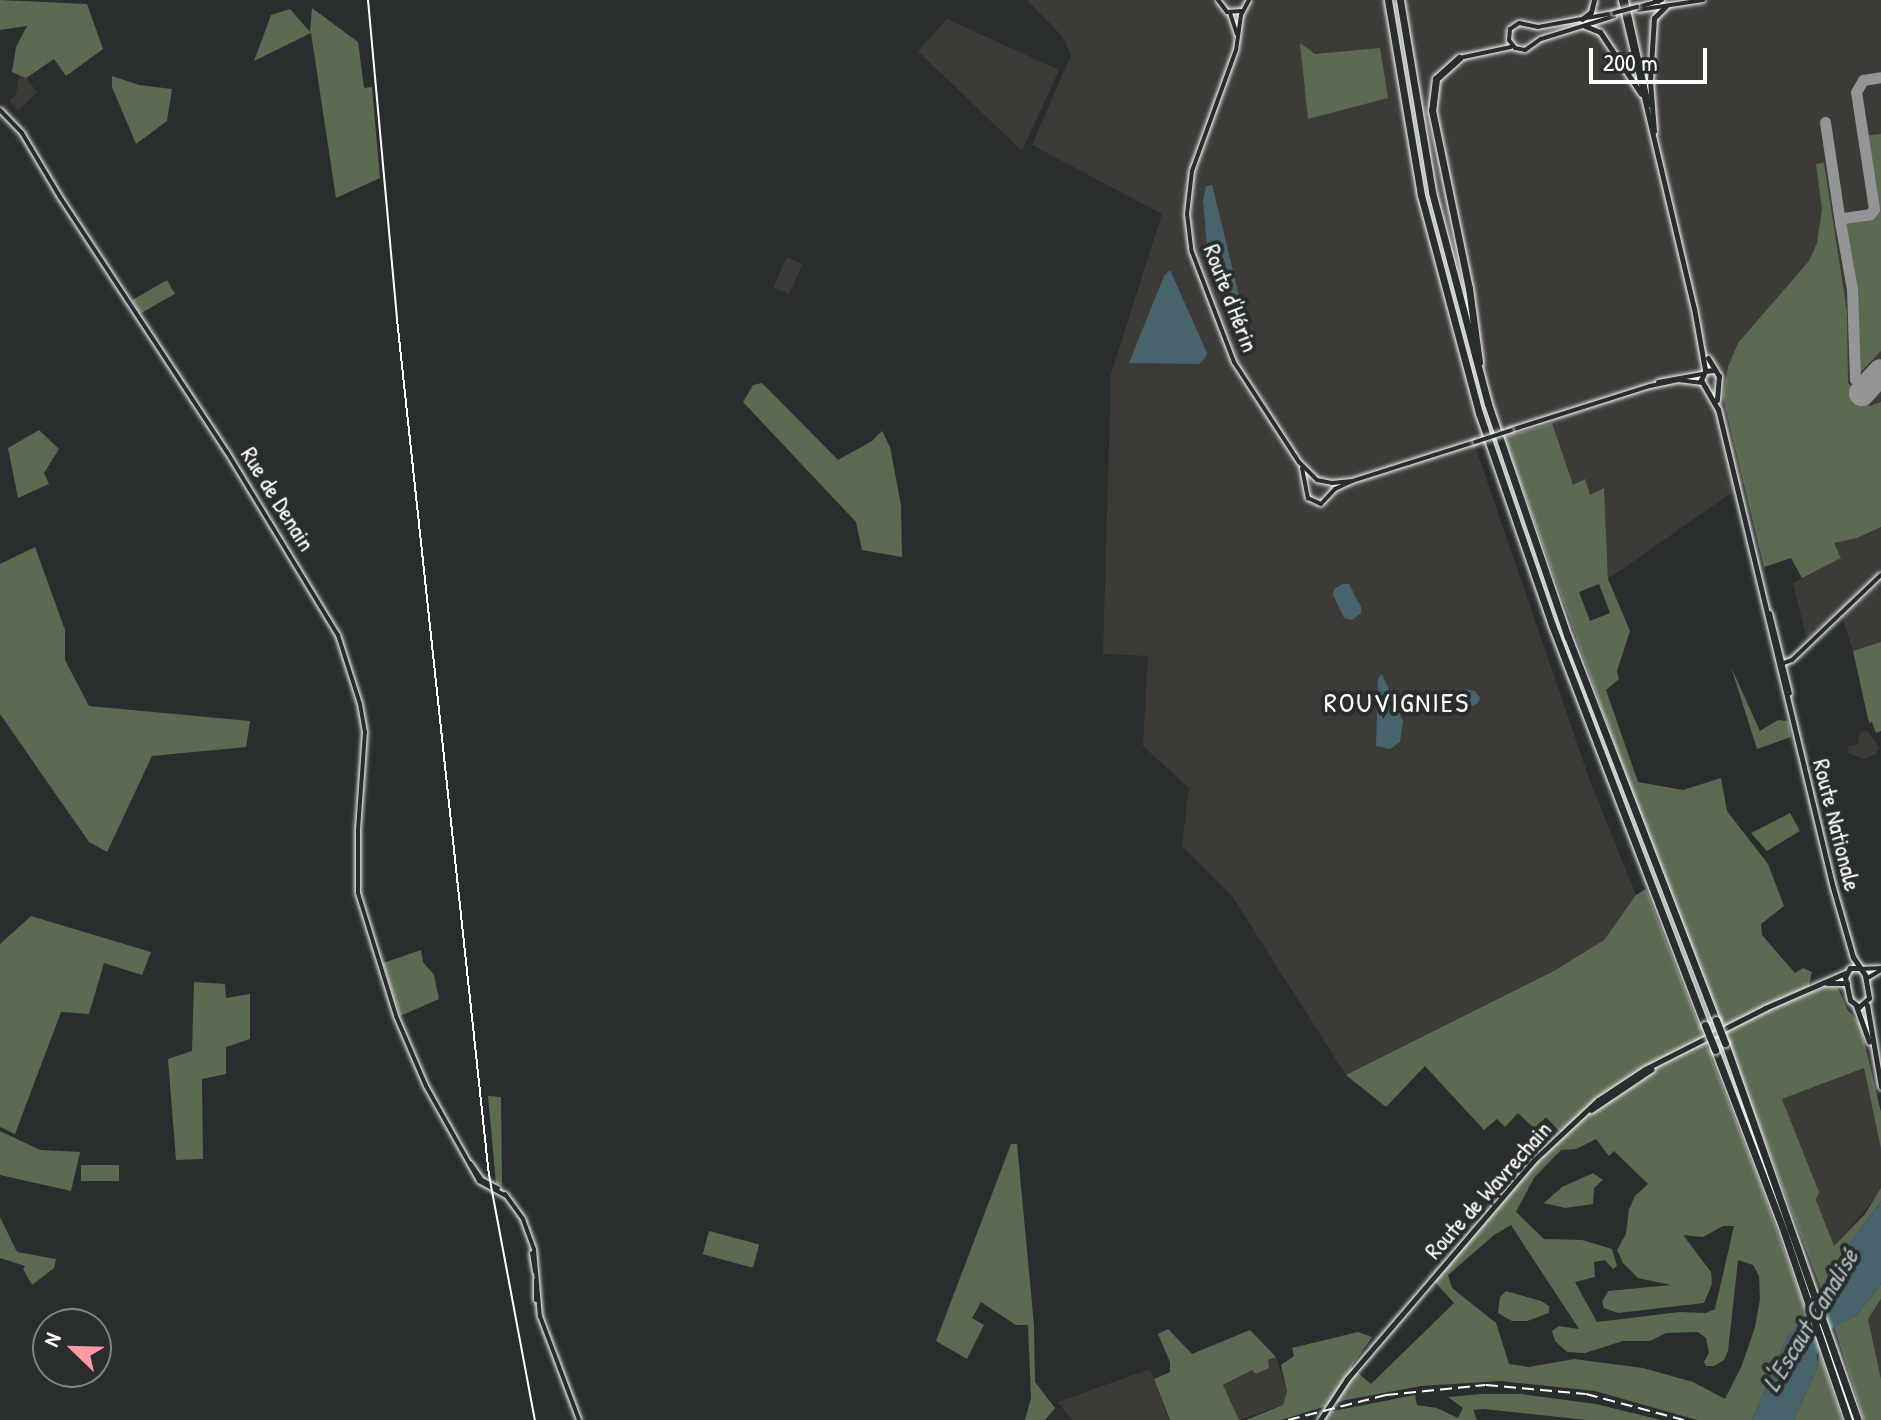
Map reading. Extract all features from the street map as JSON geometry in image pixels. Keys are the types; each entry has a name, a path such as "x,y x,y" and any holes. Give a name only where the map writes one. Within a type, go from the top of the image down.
{"highway":[{"path":"1388,0 1421,195 1475,402 1560,647 1797,1269 1848,1420"},
{"path":"1400,0 1428,177 1488,404 1557,607 1725,1043 1804,1259 1858,1420"},
{"path":"1459,58 1436,79 1432,110 1469,288 1488,404"}],"main road":[{"path":"1582,19 1592,10 1594,0"},
{"path":"1623,0 1643,99 1694,308 1719,377 1718,409"},
{"path":"1623,0 1665,187"},
{"path":"1654,131 1650,81 1654,18 1660,2"},
{"path":"1585,26 1600,32 1643,99"},
{"path":"1694,308 1703,372 1701,383 1707,387 1717,385"},
{"path":"1703,372 1714,370"},
{"name":"Route Nationale","path":"1707,387 1718,409 1847,941 1870,996 1867,1003 1874,1058"},
{"name":"Route Nationale","path":"1847,941 1847,983 1874,1058"},
{"name":"Route de Wavrechain","path":"1320,1420 1347,1379 1431,1280 1533,1161 1572,1124 1620,1084 1818,985 1860,968"},
{"name":"Route de Wavrechain","path":"1818,985 1847,983"},
{"path":"1855,1005 1867,1003"},
{"path":"1874,1058 1881,1087"}],"street":[{"path":"1218,0 1230,13 1237,41"},
{"path":"1230,13 1243,10 1249,0"},
{"path":"1514,47 1509,40 1511,28 1521,22 1531,26 1614,14 1660,2 1703,0"},
{"name":"Route d'Hérin","path":"1243,10 1237,41 1192,171 1188,204 1189,238 1200,280 1234,362 1299,462 1317,480"},
{"path":"1459,58 1514,47 1524,50 1534,42 1614,14"},
{"path":"1531,26 1534,42"},
{"name":"Rue de Denain","path":"0,110 22,133 60,197 227,452 338,635 365,727 356,881 396,1016 419,1071 463,1155 482,1180 506,1196 521,1215 532,1242 540,1317 579,1420"},
{"path":"1650,386 1667,378 1703,372"},
{"path":"1352,481 1317,480 1307,487 1307,496 1315,503 1324,503 1331,493 1352,481 1511,430 1650,386 1678,380 1701,383"},
{"name":"Route d'Hérin","path":"1299,462 1307,487"},
{"path":"1326,482 1331,493"},
{"path":"1780,662 1797,654 1881,575"},
{"path":"1860,968 1881,969"},
{"path":"1865,982 1881,969"}],"shaded area":[{"path":"1027,0 1881,0 1881,516 1857,538 1881,527 1881,642 1853,651 1840,610 1807,640 1793,583 1802,578 1791,558 1764,567 1744,484 1608,579 1604,489 1590,495 1573,486 1552,423 1475,446 1590,781 1636,895 1604,940 1554,972 1346,1075 1232,896 1182,846 1189,788 1143,746 1148,656 1103,654 1111,374 1162,214 1032,145 1071,55 1062,36"},
{"path":"947,19 1059,70 1022,151 918,51"},
{"path":"19,75 26,78 37,92 18,111 9,101 16,95"},
{"path":"787,257 803,264 789,294 774,287"},
{"path":"1868,731 1879,748 1876,754 1864,759 1849,754 1847,746 1858,744 1860,733"},
{"path":"1864,1068 1881,1149 1881,1191 1834,1247 1816,1200 1819,1192 1782,1099"},
{"path":"1881,1299 1881,1379 1868,1319"},
{"path":"1276,1357 1287,1391 1283,1405 1239,1420 1223,1386 1253,1369 1256,1374 1268,1368 1268,1360"},
{"path":"1150,1369 1169,1420 1072,1420 1058,1402"}],"green space":[{"path":"0,0 87,4 103,49 66,76 54,59 26,78 12,72 16,47 27,26 0,30"},
{"path":"312,8 358,42 364,88 372,87 380,178 336,198 311,33 254,61 271,15 290,9 310,32"},
{"path":"1300,43 1315,54 1380,48 1388,98 1308,119"},
{"path":"112,76 139,85 172,89 167,121 136,144 112,87"},
{"path":"1881,134 1881,351 1858,375 1854,288 1843,224 1847,219 1871,215 1875,211 1865,136"},
{"path":"1824,163 1847,312 1848,383 1870,406 1881,402 1881,527 1857,538 1834,543 1841,558 1802,578 1791,558 1764,567 1723,397 1728,367 1738,343 1809,261 1817,243 1822,209 1816,164"},
{"path":"167,280 175,294 140,314 132,300"},
{"path":"762,383 838,460 872,441 882,431 890,447 901,505 902,557 862,550 856,522 743,402 753,385"},
{"path":"1552,423 1573,485 1585,479 1590,495 1604,488 1608,579 1630,631 1617,671 1619,679 1606,690 1638,782 1683,790 1721,778 1727,811 1768,864 1784,906 1761,924 1762,935 1795,973 1803,968 1812,972 1809,985 1813,992 1825,987 1838,988 1847,1009 1860,1024 1881,1112 1881,1149 1864,1068 1782,1099 1819,1192 1816,1200 1834,1246 1865,1214 1881,1188 1881,1201 1828,1274 1823,1294 1631,790 1504,437","holes":["1599,584 1610,613 1590,621 1579,592"]},
{"path":"39,430 59,449 44,473 49,484 18,498 8,448"},
{"path":"35,547 65,630 65,660 89,706 250,721 246,747 152,756 107,852 89,842 0,714 0,564"},
{"path":"1881,642 1881,731 1876,733 1872,722 1869,723 1853,651"},
{"path":"1731,667 1760,731 1778,720 1788,721 1791,737 1757,749"},
{"path":"1790,813 1800,831 1767,851 1751,833"},
{"path":"1646,889 1807,1314 1787,1337 1752,1420 1697,1420 1595,1391 1500,1381 1421,1386 1346,1400 1281,1420 1246,1420 1283,1405 1287,1391 1281,1365 1294,1356 1292,1348 1358,1332 1372,1337 1351,1367 1371,1384 1454,1303 1434,1281 1543,1153 1563,1135 1546,1117 1535,1129 1518,1113 1505,1127 1497,1119 1484,1130 1425,1066 1386,1107 1346,1075 1554,971 1604,940 1636,895","holes":["1596,1139 1609,1156 1614,1151 1648,1184 1635,1196 1629,1209 1626,1234 1617,1250 1623,1263 1638,1278 1671,1285 1608,1291 1602,1302 1604,1308 1618,1313 1704,1303 1712,1284 1711,1272 1683,1235 1703,1237 1723,1226 1734,1226 1715,1309 1706,1313 1680,1312 1597,1322 1575,1282 1595,1277 1594,1262 1605,1260 1613,1269 1617,1266 1612,1249 1582,1240 1544,1239 1516,1212 1534,1178 1561,1150 1576,1149","1511,1225 1579,1329 1559,1326 1552,1331 1555,1341 1567,1352 1585,1353 1623,1341 1650,1341 1666,1333 1698,1332 1706,1338 1709,1353 1704,1362 1706,1366 1714,1366 1724,1360 1728,1351 1738,1260 1753,1265 1759,1276 1760,1299 1755,1327 1742,1365 1725,1399 1693,1382 1643,1368 1574,1359 1529,1367 1509,1364 1496,1323 1452,1288 1448,1275 1494,1235"]},
{"path":"31,916 151,952 142,975 104,963 89,1014 61,1012 15,1134 0,1127 0,944"},
{"path":"421,950 423,962 434,975 439,999 400,1016 383,963"},
{"path":"194,982 225,984 226,998 250,994 250,1039 226,1047 226,1074 202,1079 203,1159 176,1160 168,1059 192,1051"},
{"path":"488,1096 501,1097 502,1185 496,1183"},
{"path":"0,1131 40,1150 80,1152 71,1191 0,1175"},
{"path":"1011,1144 1017,1144 1034,1325 1035,1382 1055,1408 1045,1420 1025,1420 1031,1398 1028,1325 1016,1325 981,1302 972,1318 984,1325 967,1359 936,1341"},
{"path":"81,1165 119,1165 119,1181 81,1181"},
{"path":"1593,1173 1603,1180 1594,1188 1593,1204 1565,1208 1544,1203 1562,1187"},
{"path":"0,1217 17,1252 56,1259 54,1268 32,1285 23,1269 25,1266 0,1258"},
{"path":"709,1231 759,1244 753,1268 703,1254"},
{"path":"1881,1284 1881,1299 1868,1319 1881,1379 1881,1420 1864,1420 1834,1326 1856,1316"},
{"path":"1506,1291 1541,1301 1549,1306 1549,1313 1527,1321 1512,1321 1498,1313 1500,1297"},
{"path":"1168,1329 1192,1354 1250,1330 1276,1357 1268,1360 1269,1368 1256,1374 1252,1370 1223,1385 1239,1420 1170,1420 1154,1379 1170,1372 1170,1362 1158,1334"},
{"path":"1819,1350 1842,1420 1794,1420 1818,1365"},
{"path":"1521,1394 1596,1404 1661,1420 1587,1420 1484,1409 1473,1410 1477,1420 1324,1420 1328,1412 1415,1395 1417,1405 1437,1408 1458,1418 1463,1408 1448,1397"}],"water":[{"path":"1212,185 1249,336 1243,338 1217,281 1207,247 1203,200 1206,186"},
{"path":"1170,270 1207,353 1205,358 1199,364 1129,363 1164,276"},
{"path":"1349,584 1361,607 1361,613 1352,620 1344,618 1333,595 1334,589"},
{"path":"1382,674 1403,721 1400,742 1390,749 1376,746 1378,679"},
{"path":"1465,689 1475,691 1480,698 1477,704 1465,709 1450,702 1450,696"},
{"name":"L'Escaut Canalisé","path":"1881,1201 1881,1284 1856,1316 1832,1328 1817,1355 1818,1365 1794,1420 1752,1420 1787,1337 1822,1296 1828,1274"}],"taxiway":[{"path":"1874,380 1864,384 1855,379 1852,289 1840,222 1843,218 1870,214 1874,209 1856,92 1863,80 1881,77"},
{"path":"1825,122 1840,222"}],"runway":[{"path":"1862,393 1881,372"}],"tram line":[{"path":"368,0 397,319 489,1175 535,1420"}],"railway":[{"path":"1288,1420 1386,1395 1486,1385 1586,1394 1684,1420"}],"district":[{"name":"ROUVIGNIES","path":"1397,702"}]}
